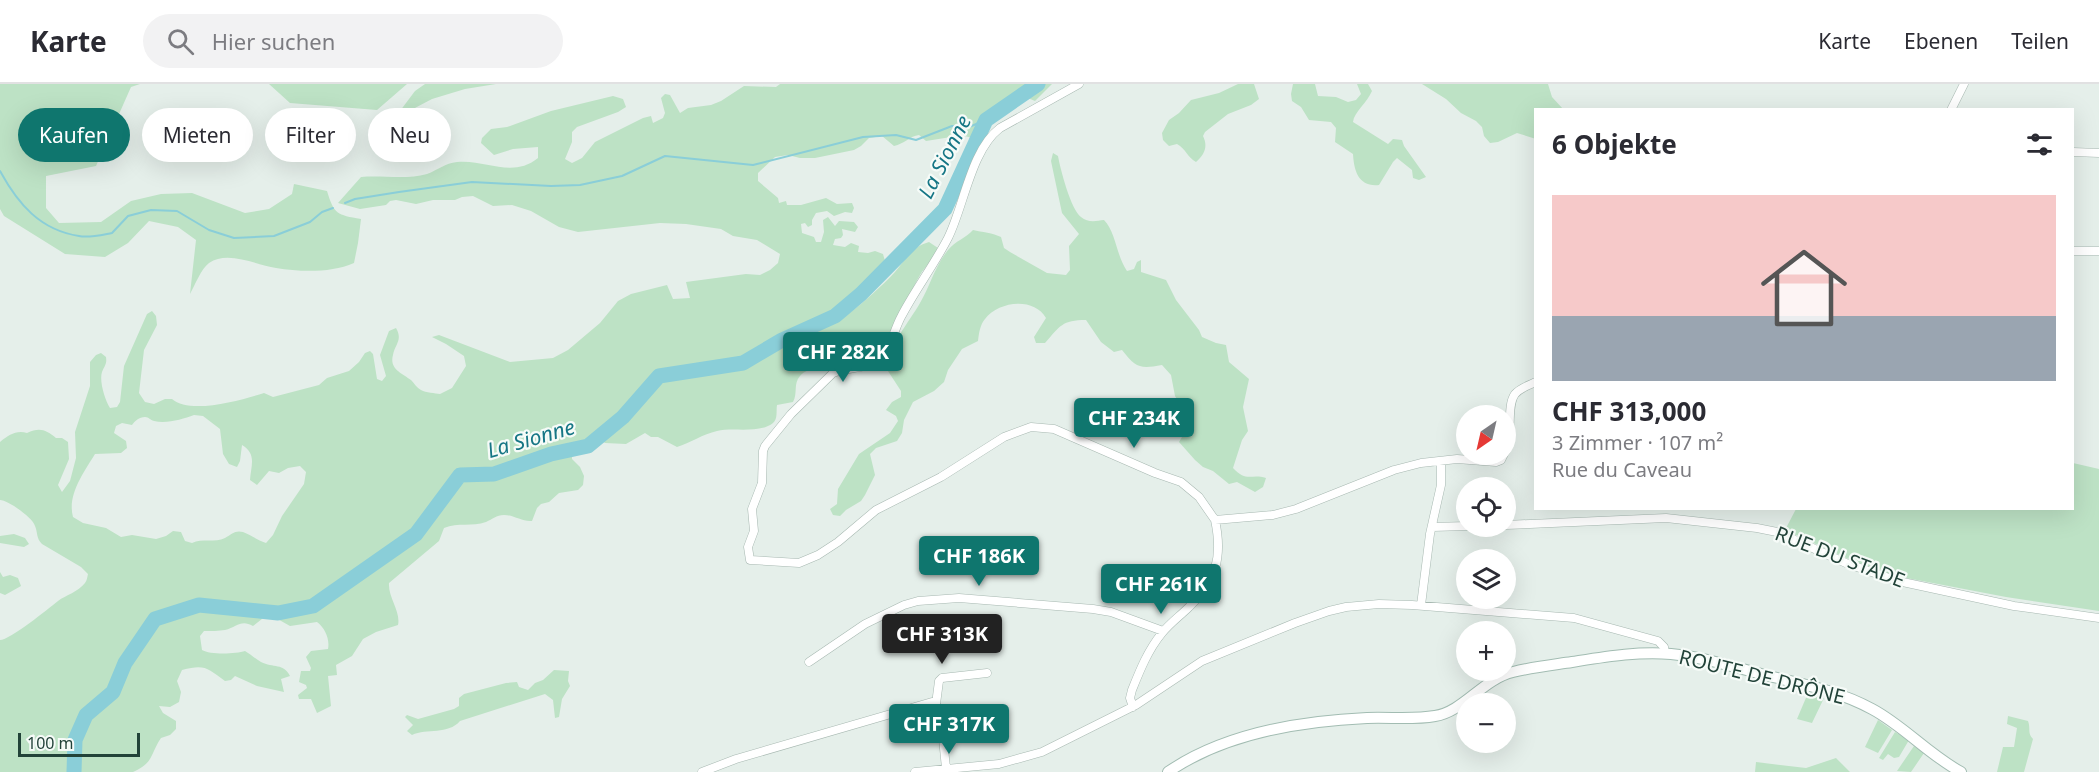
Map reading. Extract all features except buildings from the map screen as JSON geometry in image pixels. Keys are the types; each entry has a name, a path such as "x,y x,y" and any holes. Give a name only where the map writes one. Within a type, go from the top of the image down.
{"street":[{"path":"1079,84 1000,128 990,138 977,161 947,241 915,292 881,357 871,364 842,369 833,373 791,414 765,446 762,483 752,509 754,531 748,556 755,562 799,563 818,555 838,542 876,510 941,477 1004,437 1031,427 1054,429 1181,482 1199,497 1215,520 1218,554 1210,584 1199,598 1163,631 1141,669 1130,698 1133,707"},
{"path":"1952,108 1964,84"},
{"path":"2074,152 2099,153"},
{"path":"2074,251 2099,251"},
{"path":"1512,405 1513,398 1520,389 1534,383"},
{"path":"1215,520 1272,515 1296,509 1394,470 1421,463 1456,459"},
{"path":"1421,605 1431,527 1439,500 1441,461"},
{"name":"RUE DU STADE","path":"1516,525 1667,518 1757,528 1781,534 1856,567 1898,581 2014,606 2099,618"},
{"path":"1431,527 1456,526"},
{"path":"809,662 846,636 885,613 918,601 944,598 1093,609 1111,612 1163,631"},
{"path":"915,772 995,764 1037,754 1133,707 1202,662 1295,623 1346,607 1379,604 1421,605 1574,618 1658,641 1664,647 1665,653"},
{"name":"ROUTE DE DRÔNE","path":"1168,772 1211,748 1285,728 1358,718 1442,715 1493,679 1513,672 1626,655 1665,653 1809,686 1854,700 1893,722 1961,772"},
{"path":"936,704 939,681 942,678 987,673"},
{"path":"702,772 736,759 930,702 936,704 940,709 946,768"},
{"path":"942,724 993,717 998,725"}],"green space":[{"path":"0,84 140,84 131,87 122,108 18,108 18,162 98,162 96,166 46,176 46,208 59,223 101,222 131,201 161,194 192,193 245,213 269,209 292,194 294,184 327,191 332,205 338,212 361,219 354,263 336,269 306,271 276,268 233,258 217,259 203,269 190,294 196,240 178,227 149,221 128,243 105,257 65,254 4,216 0,209"},
{"path":"269,84 407,84 379,108 368,109 290,103"},
{"path":"425,84 496,84 465,89 432,99 415,108 402,108 415,91"},
{"path":"780,84 1052,84 1035,101 1014,98 1005,101 984,121 973,138 956,134 926,141 919,135 894,146 882,136 869,138 854,150 815,158 788,155 775,157 758,173 758,181 778,198 779,203 786,201 787,205 801,205 826,198 837,204 852,203 854,208 852,213 845,212 834,216 827,211 816,213 812,225 808,227 805,223 801,224 802,233 814,237 816,242 821,242 824,232 823,220 828,217 835,226 839,221 854,222 858,227 855,232 842,229 843,235 835,239 833,245 845,247 851,243 859,246 858,252 875,251 883,254 885,261 881,269 851,300 838,308 836,312 841,318 877,290 918,247 929,242 938,248 916,281 891,332 878,340 849,341 831,363 811,369 800,376 793,402 777,405 773,423 754,429 717,431 677,447 645,433 626,444 605,443 598,437 594,441 579,442 572,447 572,459 580,467 584,476 583,485 578,490 559,493 549,502 541,504 532,521 501,515 486,522 444,528 439,541 389,583 390,594 398,615 398,625 363,639 352,656 336,665 337,675 328,676 331,706 317,713 311,699 299,699 298,695 307,688 299,682 301,671 310,671 306,657 311,651 328,649 328,638 325,631 317,622 290,626 267,615 253,626 242,623 225,630 204,631 200,636 202,650 223,654 245,651 265,664 285,669 290,676 281,679 284,692 257,686 235,676 225,681 210,670 201,667 182,670 177,681 181,692 179,702 170,707 159,706 163,713 176,721 176,729 170,735 161,738 148,762 140,769 133,772 0,772 0,640 20,630 58,601 79,589 87,580 88,574 81,567 42,544 30,519 14,506 0,500 0,442 16,433 39,430 68,442 69,459 58,485 62,492 70,481 76,458 75,432 90,386 90,362 96,355 101,353 106,357 101,380 110,408 117,407 120,402 124,366 147,314 152,311 156,316 157,325 144,350 139,393 145,402 154,404 165,399 172,399 180,404 203,406 264,393 273,397 319,385 327,378 349,371 365,353 370,351 373,354 377,379 382,381 386,376 380,355 389,331 396,328 399,339 393,355 393,364 418,388 428,392 440,394 452,388 466,366 464,356 432,337 439,335 510,362 553,358 568,350 600,323 618,301 631,294 667,285 673,299 690,298 686,282 746,274 760,275 778,263 780,254 757,240 733,236 721,229 686,224 660,223 578,232 559,227 531,211 512,205 493,206 473,196 416,204 396,200 386,205 360,209 338,203 361,177 419,176 457,162 509,168 528,164 538,158 538,147 513,149 494,155 481,143 482,138 491,129 507,127 551,111 613,96 623,99 626,107 577,127 572,132 572,142 565,159 572,163 582,158 595,142 643,118 651,116 653,123 663,118 665,113 661,98 665,94 670,95 680,113 688,108 711,105 721,101 744,86 776,87","holes":["194,415 203,416 220,429 223,454 229,464 237,467 242,445 247,448 252,460 250,480 257,485 269,471 279,473 288,468 300,466 306,472 304,484 266,543 240,532 221,539 192,543 185,541 181,532 173,531 156,539 132,535 121,537 106,528 83,523 73,517 74,492 95,454 121,453 127,448 126,441 114,433 116,426 122,423 132,425 143,417 164,422"]},
{"path":"1238,84 1254,84 1259,99 1251,105 1228,114 1205,132 1203,136 1205,150 1196,162 1177,144 1169,146 1163,140 1162,133 1169,120 1191,100 1219,93"},
{"path":"1293,84 1315,84 1318,96 1336,97 1348,102 1356,100 1361,94 1357,84 1368,84 1372,91 1353,122 1388,144 1393,139 1402,140 1426,177 1419,180 1413,178 1412,170 1397,158 1379,185 1362,181 1356,172 1353,154 1335,142 1336,128 1331,122 1309,120 1301,107 1292,101"},
{"path":"1422,84 1548,84 1552,97 1562,108 1534,108 1534,138 1517,133 1498,142 1490,143 1484,136 1482,127 1476,121 1461,113 1446,99"},
{"path":"1053,153 1058,156 1077,213 1086,220 1104,220 1111,231 1127,271 1134,269 1137,262 1141,260 1141,272 1166,280 1176,300 1202,337 1226,345 1229,362 1249,379 1243,407 1248,431 1242,440 1233,468 1242,475 1266,478 1263,487 1255,492 1237,482 1229,484 1213,471 1203,467 1179,442 1188,427 1187,416 1175,396 1171,375 1162,365 1139,366 1122,350 1114,352 1101,342 1086,320 1066,323 1058,328 1045,343 1036,343 1034,337 1046,318 1041,311 1033,307 1016,304 1007,305 991,313 981,326 978,341 962,349 948,370 944,382 934,391 913,402 897,441 876,448 870,454 875,475 861,501 840,516 833,515 830,509 837,504 838,489 859,454 890,433 898,421 896,416 886,410 892,402 901,397 901,391 886,368 888,360 895,343 924,296 943,256 951,247 973,230 995,234 1001,237 1004,248 1047,273 1066,275 1070,270 1069,246 1079,234 1062,213 1051,161"},
{"path":"2074,463 2099,469 2099,611 2006,597 1896,576 1853,561 1785,530 1795,510 2074,510"},
{"path":"14,534 25,538 29,544 24,547 0,543 0,536"},
{"path":"0,572 3,577 10,575 18,578 21,586 5,595 0,593"},
{"path":"554,670 569,671 570,686 562,699 559,717 555,718 553,700 545,694 460,721 443,730 412,735 407,731 413,725 405,717 407,715 418,719 454,709 459,706 459,698 464,694 506,683 517,682 519,687 528,690"},
{"path":"1808,693 1824,698 1812,723 1797,719"},
{"path":"2008,716 2028,721 2029,724 2030,735 2033,739 2024,772 1997,772 2003,747 2014,747 2017,728 2007,724"},
{"path":"1878,720 1892,730 1878,753 1865,747"},
{"path":"1895,732 1909,740 1899,757 1894,758 1888,754 1883,760 1879,758"},
{"path":"1914,746 1924,753 1911,772 1897,771"},
{"path":"1836,758 1850,772 1755,772 1756,762 1806,768"}],"waterway":[{"name":"La Sionne","path":"74,772 75,740 86,715 113,692 125,663 155,619 199,605 278,613 313,606 416,534 460,475 494,474 551,454 588,446 623,417 659,376 743,363 782,340 835,316 861,294 945,209 986,120 1038,84"},
{"path":"345,203 355,199 472,182 551,186 580,185 622,176 665,156 753,165 863,137 896,135 916,140 952,126 969,127 986,120"},
{"path":"0,171 14,194 32,214 53,228 83,237 112,233 128,216 151,210 177,211 209,230 234,238 274,236 310,222 322,212 333,208"}]}
